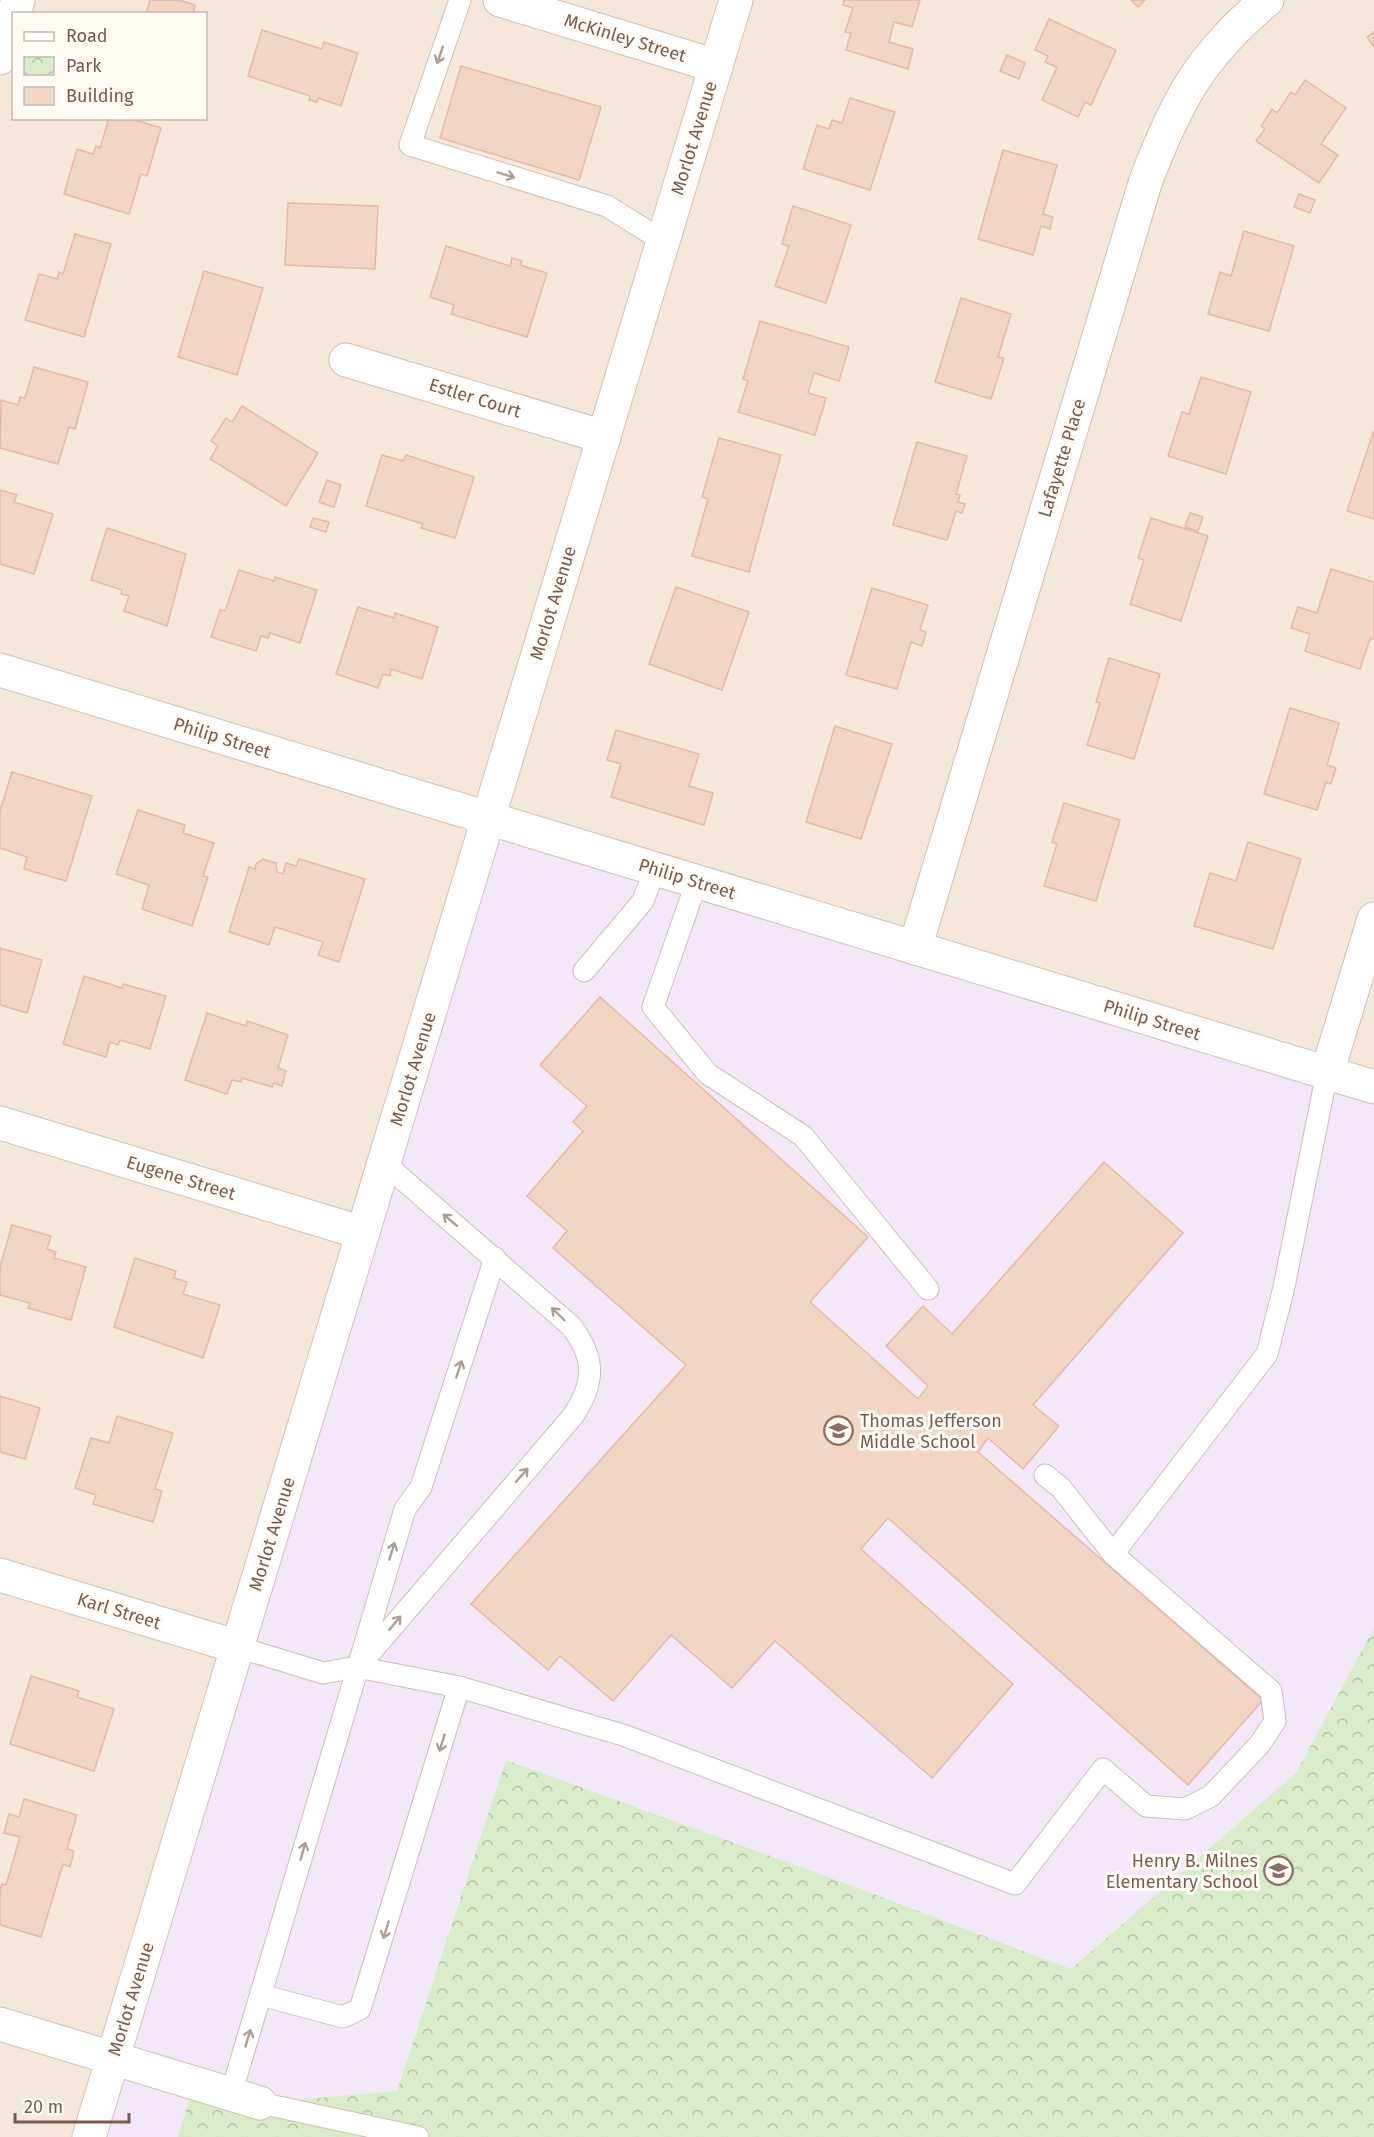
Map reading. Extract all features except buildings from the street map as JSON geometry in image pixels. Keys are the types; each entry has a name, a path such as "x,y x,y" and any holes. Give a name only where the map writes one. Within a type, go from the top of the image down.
{"street":[{"name":"McKinley Street","path":"500,0 716,66"},
{"name":"Morlot Avenue","path":"89,2137 736,0"},
{"name":"Lafayette Place","path":"915,948 1146,180 1169,121 1198,70 1237,25 1267,0"},
{"path":"0,58 12,19"},
{"name":"Estler Court","path":"346,360 604,436"},
{"name":"Philip Street","path":"0,670 1374,1087"},
{"path":"1328,1073 1374,919"},
{"name":"Eugene Street","path":"0,1123 363,1233"},
{"name":"Karl Street","path":"0,1575 238,1647"},
{"path":"0,2024 245,2098"}],"lane":[{"path":"460,0 410,145 607,206 663,241"},
{"path":"584,971 643,901 655,869"},
{"path":"697,881 653,1007 708,1074 803,1136 928,1289"},
{"path":"1113,1554 1267,1354 1284,1287 1328,1073"},
{"path":"357,1667 573,1416 588,1389 591,1375 583,1341 553,1308 384,1163"},
{"path":"418,2137 245,2098 261,1995 357,1667 405,1509 421,1487 495,1258"},
{"path":"238,1647 323,1673 357,1667 459,1688 622,1735 1015,1884 1103,1769 1146,1806 1185,1809 1210,1796 1260,1744 1275,1721 1271,1691 1113,1554 1061,1488 1045,1475"},
{"path":"261,1995 343,2017 360,2009 459,1688"}],"shaded area":[{"path":"0,0 1374,0 1374,1084 89,2137 0,2137"},
{"name":"Thomas Jefferson Middle School","path":"488,818 1374,1084 1374,2137 89,2137"}],"green space":[{"path":"1374,1628 1374,2137 178,2137 194,2083 260,2103 397,2091 506,1760 839,1881 1071,1969 1296,1773"}],"place":[{"name":"Thomas Jefferson Middle School","path":"839,1431"},
{"name":"Henry B. Milnes Elementary School","path":"1279,1871"}]}
